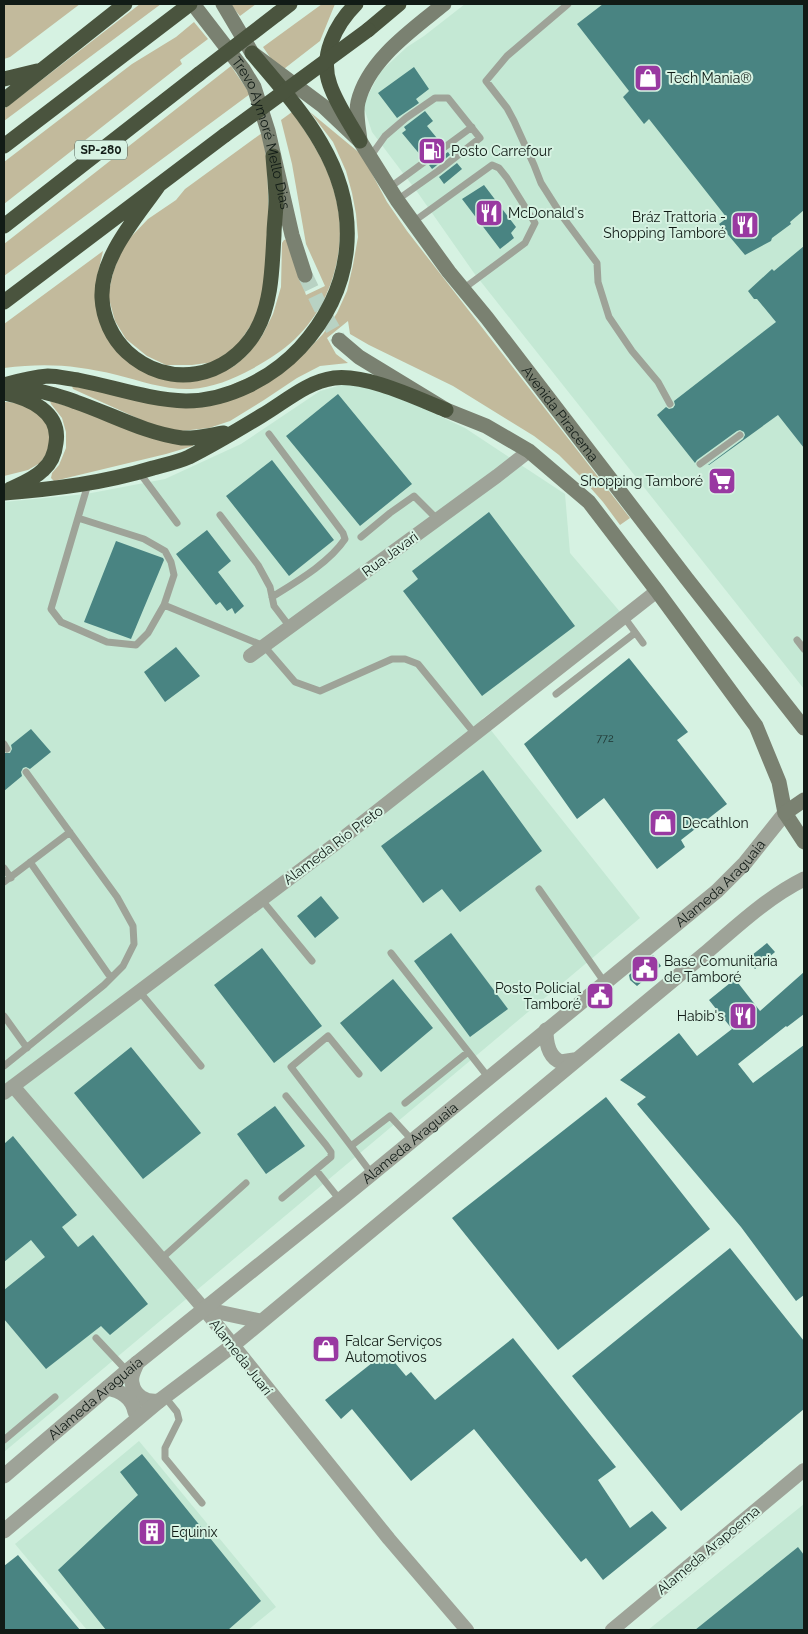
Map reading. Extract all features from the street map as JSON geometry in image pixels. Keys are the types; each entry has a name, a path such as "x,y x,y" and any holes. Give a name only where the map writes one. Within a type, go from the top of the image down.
{"highway":[{"path":"4,100 125,4"},
{"path":"4,146 162,24 192,4"},
{"name":"SP-280","path":"4,226 290,4"},
{"path":"356,4 342,20 334,34 329,49 326,71 330,86 360,141"},
{"path":"4,302 368,30 399,4"},
{"path":"5,387 24,380 50,376 90,382 156,398 187,401 214,397 236,391 276,371 314,333 335,296 343,273 347,254 348,234 346,208 336,172 321,143 304,117 252,52"},
{"path":"4,78 43,70"},
{"path":"4,137 21,132"},
{"path":"159,185 122,237 110,258 102,297 104,313 110,330 120,346 136,361 148,368 166,374 180,375 214,369 230,361 245,347 256,330 265,309 274,256 276,203 273,156"},
{"path":"4,492 63,488 88,484 187,458 263,415 298,392 318,382 334,378 366,381 412,396 446,410"},
{"path":"5,387 54,394 149,430 182,438 196,438 234,432"},
{"path":"4,492 33,478 44,470 52,459 57,439 57,429 45,410 5,387"}],"main road":[{"name":"Trevo Aymoré Mello Dias","path":"192,4 244,69 254,88 268,131 292,235 305,275"},
{"name":"Trevo Aymoré Mello Dias","path":"223,4 252,52 323,106 360,141"},
{"path":"360,141 358,104 365,84 387,54 444,4"},
{"name":"Avenida Piracema","path":"360,141 393,194 463,289 802,723"},
{"path":"339,340 358,357 446,410 486,426 529,451 589,502 658,591 756,726 780,782 785,813 804,842"},
{"name":"Alameda Araguaia","path":"785,813 804,800"}],"street":[{"name":"Rua Javari","path":"250,656 438,520 529,451"},
{"name":"Alameda Rio Preto","path":"9,1090 334,845 658,591"},
{"name":"Alameda Araguaia","path":"4,1476 132,1367 372,1174 717,891 744,863 785,813"},
{"path":"4,1531 162,1399 232,1346 745,919 770,900 804,879"},
{"path":"546,1030 546,1042 553,1056 561,1062 574,1060"},
{"name":"Alameda Juarí","path":"9,1090 204,1309 389,1539 467,1630"},
{"path":"204,1309 260,1321"},
{"path":"132,1367 131,1382 142,1399 149,1402 162,1399"},
{"path":"107,1388 120,1392 131,1400 136,1414 134,1423"},
{"name":"Alameda Arapoema","path":"612,1630 804,1470"}],"lane":[{"path":"568,4 507,56 486,81 507,108 541,183 596,263 598,282 612,322 632,351 658,382 670,404"},
{"path":"369,158 385,136 406,118 435,98 448,98 480,138 438,171 393,194"},
{"path":"393,194 472,127"},
{"path":"413,222 492,165 499,168 507,178 535,223 525,243 463,289"},
{"path":"269,434 343,533 345,539 337,551 272,597"},
{"path":"700,464 740,435"},
{"path":"139,472 177,523"},
{"path":"78,518 144,539 165,552 172,562 174,575 164,605 148,634 136,645 107,642 61,622 51,609 88,484"},
{"path":"361,537 414,496 438,520"},
{"path":"220,515 258,565 270,587 274,606 290,627"},
{"path":"164,605 264,646 295,682 320,691 392,659 418,664 475,734"},
{"path":"624,617 644,644"},
{"path":"556,694 635,632"},
{"path":"797,640 804,649"},
{"path":"4,1066 69,1014 110,978 122,966 134,944 133,926 117,898 26,772"},
{"path":"4,882 70,832"},
{"path":"30,862 110,978"},
{"path":"4,868 11,878"},
{"path":"539,889 605,983"},
{"path":"261,899 312,961"},
{"path":"391,952 488,1078"},
{"path":"139,991 201,1066"},
{"path":"4,1016 27,1048"},
{"path":"359,1074 328,1036 292,1067 372,1174"},
{"path":"405,1103 468,1052"},
{"path":"282,1198 331,1157 331,1152 286,1096"},
{"path":"351,1146 390,1116 412,1140"},
{"path":"316,1170 340,1200"},
{"path":"161,1259 246,1183"},
{"path":"96,1338 132,1367"},
{"path":"4,1440 55,1397"},
{"path":"162,1399 177,1412 179,1420 165,1448 165,1458 202,1503"}],"shaded area":[{"path":"4,4 80,4 10,57 4,59"},
{"path":"140,4 161,4 4,121 4,109"},
{"path":"230,4 256,4 240,16"},
{"path":"322,4 335,4 320,41 280,72 263,47"},
{"name":"Shopping Tamboré","path":"465,4 804,4 804,689 474,273 418,193 372,132 363,105 380,72 407,47"},
{"path":"194,22 208,39 180,60 182,64 4,204 4,162 132,64 176,37"},
{"path":"231,66 250,94 4,276 4,244"},
{"path":"292,112 325,166 334,190 340,221 338,258 327,293 308,325 295,339 275,355 252,369 207,387 191,389 162,387 74,367 47,365 4,368 4,324 103,251 97,277 97,307 155,376 233,367 247,355 262,336 273,314 281,287 282,243 284,240 288,239 306,295 325,286 306,244 292,164 281,120"},
{"path":"310,112 362,155 387,202 407,231 630,518 620,525 580,476 559,455 534,436 453,386 350,334 348,321 327,338 336,354 348,363 320,366 297,378 230,421 209,428 181,431 161,428 73,389 72,386 183,405 303,355 323,334 337,313 347,291 358,237 356,214 346,171 333,142"},
{"path":"262,133 267,161 269,227 264,294 253,322 237,346 214,362 192,365 166,365 147,356 126,339 115,321 108,295 120,254 129,239 148,219 176,200 185,189"},
{"path":"349,383 380,388 465,428 565,494 570,553 621,613 482,719 640,918 4,1452 4,502 86,494 165,479 241,444 320,391"},
{"path":"50,401 193,444 193,446 54,481 51,478 52,473 59,465 66,448 66,432 62,418"},
{"path":"4,402 30,407 41,414 48,425 52,446 40,463 28,470 4,476"},
{"name":"Equinix","path":"139,1441 276,1607 248,1630 87,1630 15,1544"},
{"path":"804,1504 804,1630 648,1630 669,1613"}],"building":[{"path":"603,4 804,4 804,210 790,222 791,224 772,238 771,241 745,255 719,224 727,218 649,119 644,124 623,97 629,91 577,24"},
{"path":"414,67 429,89 416,99 419,103 397,118 378,93"},
{"path":"425,111 433,121 427,126 441,143 422,157 402,133 406,130 404,127"},
{"path":"448,152 450,155 432,169 429,165"},
{"path":"457,163 462,169 444,184 439,177"},
{"name":"McDonald's","path":"484,185 516,227 511,233 514,238 500,249 462,199"},
{"path":"804,246 804,448 778,415 709,465 743,439 744,432 737,431 695,463 657,415 666,407 669,409 673,408 675,405 674,401 776,322 748,291 772,269 774,271"},
{"path":"338,394 412,484 360,526 286,436"},
{"path":"272,460 334,540 289,576 226,496"},
{"path":"489,512 575,626 482,696 403,591 418,579 412,571"},
{"path":"207,530 231,561 218,572 244,606 235,614 232,608 227,611 220,602 216,605 176,554"},
{"path":"116,541 164,560 131,639 84,622"},
{"path":"176,647 200,676 165,702 144,672"},
{"path":"629,658 688,732 677,740 727,804 681,840 685,847 657,869 604,798 577,819 524,744"},
{"path":"31,729 51,752 30,769 23,768 22,776 4,791 4,753 10,753 11,745"},
{"path":"483,770 542,851 460,912 442,889 423,903 381,846"},
{"path":"321,896 339,918 315,938 297,916"},
{"path":"451,933 508,1009 470,1037 414,961"},
{"path":"767,943 775,952 755,969 747,959"},
{"path":"262,948 322,1026 274,1063 214,985"},
{"name":"Base Comunitaria de Tamboré","path":"653,955 661,966 637,986 630,980 629,975"},
{"path":"804,972 804,1014 738,1064 753,1083 804,1045 804,1295 796,1301 741,1227 637,1104 646,1097 620,1080 679,1033 697,1056 732,1029 709,1000 735,979 760,1011"},
{"path":"393,979 433,1028 381,1072 340,1023"},
{"path":"131,1047 201,1133 143,1179 74,1093"},
{"path":"606,1097 710,1229 558,1350 452,1218"},
{"path":"275,1106 305,1146 266,1174 237,1134"},
{"path":"13,1136 77,1215 62,1227 78,1247 93,1235 148,1304 110,1335 101,1326 46,1369 4,1319 4,1290 45,1257 31,1240 4,1262 4,1144"},
{"path":"730,1248 804,1341 804,1409 681,1511 572,1376"},
{"path":"513,1338 616,1467 598,1480 630,1528 652,1511 667,1528 603,1580 586,1558 581,1562 474,1429 411,1481 352,1409 341,1419 325,1400 386,1352 406,1376 411,1372 435,1400"},
{"name":"Equinix","path":"142,1454 261,1601 228,1630 106,1630 58,1570 138,1495 120,1472"},
{"path":"798,1547 804,1555 804,1630 695,1630"},
{"path":"18,1555 80,1630 4,1630 4,1566"}],"tunnel":[{"path":"305,275 339,340"}],"place":[{"name":"Tech Mania®","path":"648,78"},
{"name":"Posto Carrefour","path":"432,151"},
{"name":"McDonald's","path":"489,213"},
{"name":"Bráz Trattoria - Shopping Tamboré","path":"745,225"},
{"name":"Shopping Tamboré","path":"722,481"},
{"name":"Decathlon","path":"663,823"},
{"name":"Base Comunitaria de Tamboré","path":"645,969"},
{"name":"Posto Policial Tamboré","path":"600,996"},
{"name":"Habib's","path":"743,1016"},
{"name":"Falcar Serviços Automotivos","path":"326,1349"},
{"name":"Equinix","path":"152,1532"}]}
